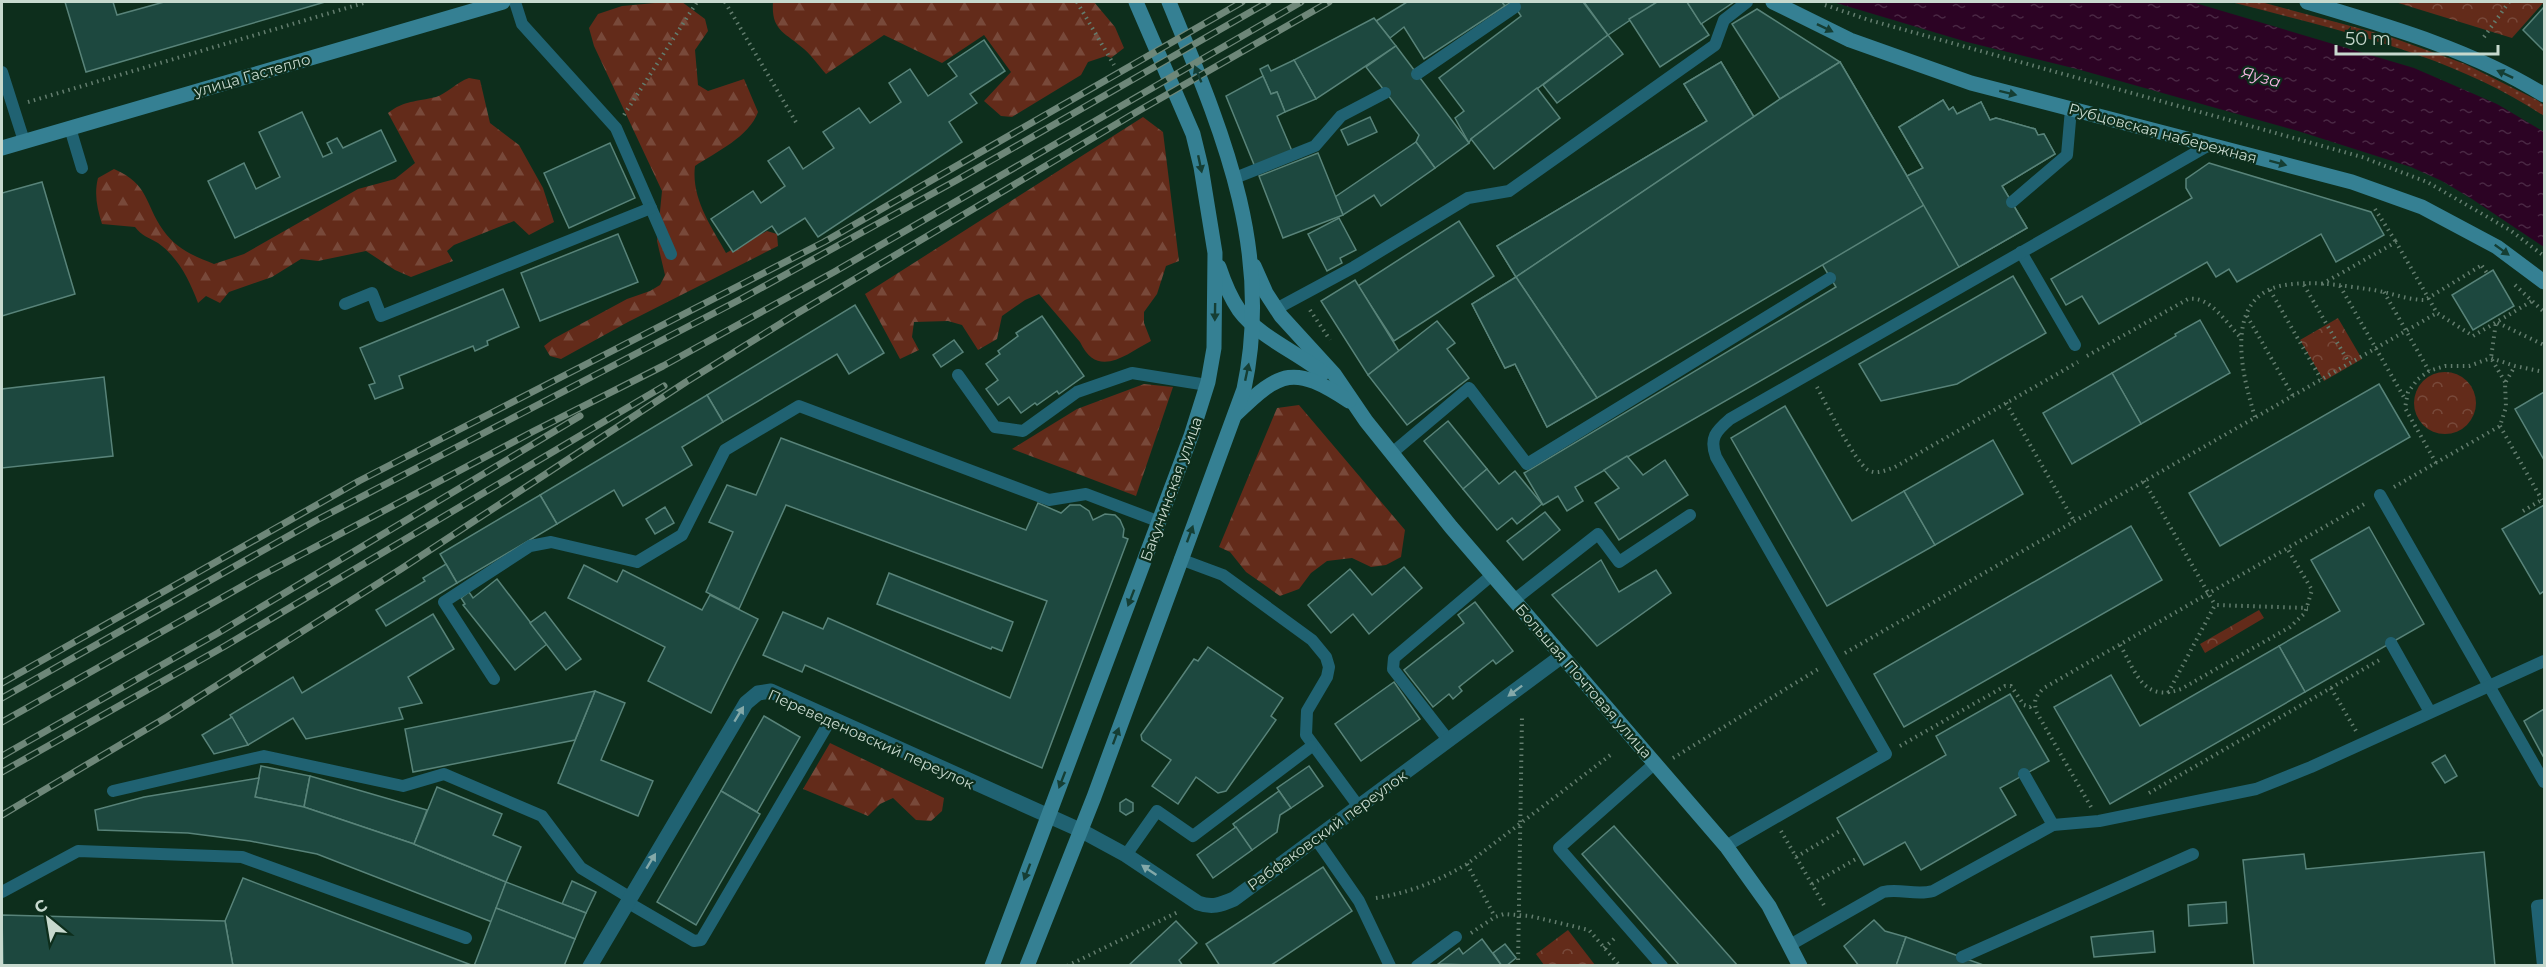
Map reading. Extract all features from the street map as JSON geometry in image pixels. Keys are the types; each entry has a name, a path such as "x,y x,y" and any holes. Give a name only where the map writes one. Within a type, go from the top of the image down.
{"main road":[{"name":"улица Гастелло","path":"2,148 503,2"},
{"path":"1027,966 1080,831 1244,389 1253,324 1250,251 1235,178 1220,128 1169,2"},
{"path":"1176,2 1176,18"},
{"name":"Рубцовская набережная","path":"1773,2 1850,40 1971,83 2352,182 2422,207 2497,247 2544,282"},
{"path":"2307,2 2403,30 2465,55 2544,95"},
{"name":"Бакунинская улица","path":"992,966 1191,436 1207,385 1214,348 1215,253 1201,167 1193,134 1136,5"},
{"name":"Большая Почтовая улица","path":"1250,251 1257,275 1276,309 1334,374 1392,453 1492,575 1726,846 1769,906 1801,965"},
{"name":"Большая Почтовая улица","path":"1215,253 1226,286 1240,310 1253,324 1311,364 1355,405"},
{"path":"1232,418 1259,392 1272,382 1285,377 1304,377 1318,382 1355,405"}],"street":[{"name":"Рабфаковский переулок","path":"1080,831 1126,855 1198,903 1209,907 1220,906 1234,899 1562,656"},
{"name":"Переведеновский переулок","path":"590,966 628,899 751,697 764,691 771,691 1080,831"}],"lane":[{"path":"514,2 522,24 616,128 671,254"},
{"path":"1276,309 1354,267 1468,198 1509,190 1715,45 1724,20 1747,2"},
{"path":"1417,74 1515,8"},
{"path":"2,72 24,141"},
{"path":"1235,178 1315,146 1341,116 1385,93"},
{"path":"2012,202 2067,155 2071,109"},
{"path":"70,128 82,168"},
{"path":"1726,846 1886,754 1712,448 1716,431 1730,419 2209,145"},
{"path":"345,304 372,293 381,316 651,208"},
{"path":"2021,252 2075,345"},
{"path":"1392,453 1469,388 1527,464 1830,278"},
{"path":"958,375 995,427 1023,431 1077,392 1132,373 1207,385"},
{"path":"494,679 444,602 530,546 551,542 638,562 682,535 725,450 799,406 1049,500 1086,494 1160,522"},
{"path":"2380,495 2544,782"},
{"path":"1514,600 1598,534 1619,562 1690,515"},
{"path":"1180,559 1223,575 1312,640 1326,657 1329,667 1327,677 1307,711 1306,735 1359,807"},
{"path":"1449,741 1393,669 1394,658 1492,575"},
{"path":"2393,647 2430,712"},
{"path":"1790,945 1883,892 1892,890 1918,894 1933,891 2053,825 2099,821 2256,789 2544,660"},
{"path":"113,791 264,756 403,786 444,774 542,816 581,868 694,941 701,940 831,719"},
{"path":"1126,855 1156,811 1192,836 1312,746"},
{"path":"1656,765 1558,848 1662,966"},
{"path":"2024,774 2053,825"},
{"path":"1316,839 1359,901 1390,966"},
{"path":"2,892 78,851 242,857 466,938"},
{"path":"1962,957 2193,854"},
{"path":"2543,966 2537,906 2544,905"},
{"path":"1417,966 1456,937"}],"path":[{"path":"14,109 24,103 367,2"},
{"path":"616,128 697,2"},
{"path":"725,2 797,124"},
{"path":"1077,2 1114,65"},
{"path":"1814,2 1869,20 2362,157 2427,182 2510,230 2544,256"},
{"path":"2484,37 2509,2"},
{"path":"2381,210 2374,208 2437,313 2473,336 2532,301"},
{"path":"2321,284 2396,242"},
{"path":"2475,257 2492,268"},
{"path":"2255,417 2245,383 2243,322 2259,298 2270,290 2279,286 2303,284 2340,285 2383,291 2422,300 2429,299 2484,264"},
{"path":"2484,264 2487,273"},
{"path":"2507,279 2544,312"},
{"path":"2303,284 2349,363"},
{"path":"2340,285 2405,399 2407,412 2436,463"},
{"path":"2270,290 2321,379"},
{"path":"2383,291 2429,371"},
{"path":"1809,374 1858,459 1868,470 1878,473 1895,467 2188,299 2201,298 2208,302 2242,339"},
{"path":"1656,765 1832,660 2437,313"},
{"path":"2247,315 2293,396"},
{"path":"2496,322 2544,345"},
{"path":"2099,821 2037,713 2034,704 2036,696 2044,688 2500,426 2506,407 2505,383 2491,358 2496,322"},
{"path":"2405,399 2412,386 2429,371 2445,366 2469,366 2491,358 2544,372"},
{"path":"2505,383 2515,366"},
{"path":"2006,404 2074,521"},
{"path":"2500,426 2543,499 2523,511"},
{"path":"2144,481 2216,605"},
{"path":"2120,645 2144,686 2151,691 2168,694 2181,689 2290,627 2302,617 2308,608 2312,590 2287,548"},
{"path":"2216,605 2308,608"},
{"path":"2168,694 2216,605"},
{"path":"2139,798 2331,688 2393,647"},
{"path":"1886,754 2005,686 2011,686 2024,705 2034,704"},
{"path":"2331,688 2363,743"},
{"path":"1518,966 1522,716"},
{"path":"1359,901 1402,894 1443,878 1467,864 1613,753"},
{"path":"1774,818 1833,921"},
{"path":"1796,857 1840,831"},
{"path":"1812,884 1856,858"},
{"path":"1467,864 1495,917"},
{"path":"1068,966 1181,910"},
{"path":"1470,934 1495,917 1504,914 1519,914 1588,930 1620,966"},
{"path":"1604,948 1612,940"}],"green space":[{"path":"682,2 705,19 708,31 695,50 698,85 708,91 744,79 758,112 754,121 740,136 695,166 696,189 703,211 726,253 767,231 777,234 778,246 628,322 561,359 550,356 544,346 553,339 627,299 650,291 660,285 665,275 657,241 662,191 594,46 589,28 598,14 622,6"},
{"path":"773,2 1094,2 1115,27 1124,48 1111,58 1106,56 1088,62 1081,75 1012,117 1001,116 984,101 1011,72 984,35 942,63 884,35 826,74 807,52 777,25 774,19"},
{"path":"2231,2 2261,2 2388,36 2465,64 2537,100 2544,105 2544,116 2508,94 2432,60 2353,34"},
{"path":"2395,2 2544,2 2512,38"},
{"path":"469,78 480,80 490,123 519,145 543,188 554,222 529,235 514,221 454,245 447,251 453,261 411,277 395,270 366,251 318,261 301,259 272,277 229,292 220,303 206,296 198,303 191,286 172,255 158,243 135,227 102,224 96,190 98,178 114,169 134,181 145,195 168,237 186,251 214,264 244,254 358,189 395,179 415,163 388,113 405,104 436,97"},
{"path":"1143,117 1163,132 1179,261 1166,266 1157,294 1144,312 1144,323 1151,341 1113,361 1095,360 1039,294 1025,300 1002,316 997,339 978,350 962,325 948,321 914,322 912,337 919,350 900,359 865,294"},
{"path":"2338,318 2362,359 2324,381 2300,340"},
{"path":"2439,372 2451,372 2467,381 2474,391 2476,403 2474,415 2467,425 2451,434 2439,434 2428,429 2419,420 2414,409 2414,397 2419,386 2428,377"},
{"path":"1144,384 1173,387 1136,496 1012,449 1077,409"},
{"path":"1299,405 1405,530 1401,557 1386,565 1371,567 1352,558 1327,561 1311,573 1299,589 1280,596 1246,572 1230,552 1219,547 1277,408"},
{"path":"2259,610 2264,618 2205,653 2200,644"},
{"path":"830,743 944,798 942,811 931,821 916,820 893,798 880,804 868,816 803,789"},
{"path":"1568,930 1595,965 1544,965 1536,954"}],"water":[{"name":"Яуза","path":"1833,2 2192,2 2414,68 2497,104 2544,132 2544,247 2472,199 2442,181 2411,167 2298,131 2077,69 1967,42"}],"building":[{"path":"65,2 113,2 117,15 164,2 325,2 86,72"},
{"path":"1407,2 1502,2 1505,6 1424,59 1404,27 1390,38 1376,21"},
{"path":"1512,2 1583,2 1608,35 1471,139 1469,143 1455,118 1464,111 1439,78 1521,16"},
{"path":"1584,2 1657,2 1608,35"},
{"path":"1657,2 1687,2 1709,35 1660,67 1629,19"},
{"path":"1687,2 1734,2 1701,24"},
{"path":"2544,7 2544,51 2523,30"},
{"path":"1757,9 1840,62 1780,99 1732,24"},
{"path":"1374,18 1396,46 1316,99 1294,60"},
{"path":"1608,35 1623,54 1557,103 1543,85"},
{"path":"984,40 1005,71 970,94 977,103 949,122 962,142 818,237 805,218 778,235 772,226 733,252 711,219 753,191 761,203 785,186 768,161 789,147 803,169 834,148 823,132 859,108 870,123 901,102 889,83 910,69 928,96 957,76 948,64"},
{"path":"1396,46 1469,143 1435,168 1416,142 1419,135 1366,67"},
{"path":"1294,60 1316,99 1285,112 1277,92 1271,94 1260,69 1268,65 1271,71"},
{"path":"1721,62 1754,117 1840,62 1907,176 1923,168 1899,127 1943,100 1949,110 1953,107 1957,114 1981,102 1990,120 1996,118 2035,129 2038,135 2044,134 2055,154 2002,186 2027,228 1575,487 1583,501 1567,511 1558,496 1543,505 1524,473 1836,287 1822,264 1547,427 1515,364 1505,368 1472,304 1516,277 1497,246 1707,121 1684,84"},
{"path":"1721,62 1754,117 1516,277 1497,246 1707,121 1684,84"},
{"path":"1840,62 1924,205 1597,398 1516,277 1780,99"},
{"path":"1263,76 1271,94 1277,92 1285,112 1277,116 1292,151 1255,167 1226,96"},
{"path":"1537,88 1560,118 1494,169 1471,139"},
{"path":"1943,100 1949,110 1953,107 1957,114 1981,102 1990,120 1996,118 2035,129 2038,135 2044,134 2055,154 2002,186 2027,228 1959,267 1907,176 1923,168 1899,127"},
{"path":"302,112 323,157 332,153 327,143 337,138 343,148 381,130 396,161 235,238 208,181 244,163 256,189 280,177 259,132"},
{"path":"1370,117 1377,132 1348,145 1341,130"},
{"path":"1416,142 1435,168 1381,206 1374,195 1343,215 1335,197"},
{"path":"610,143 635,198 569,228 544,173"},
{"path":"1318,153 1343,215 1283,238 1259,176"},
{"path":"2209,163 2371,212 2384,235 2336,262 2321,234 2237,282 2229,269 2216,277 2207,262 2099,324 2082,296 2066,305 2051,279 2192,198 2186,188 2186,179"},
{"path":"42,182 75,294 2,316 2,193"},
{"path":"1339,218 1356,250 1340,258 1342,263 1327,271 1308,234"},
{"path":"1459,221 1494,276 1394,341 1358,286"},
{"path":"618,234 638,282 540,321 521,273"},
{"path":"2493,270 2514,306 2473,330 2452,295"},
{"path":"2013,276 2046,333 1957,384 1881,401 1859,364"},
{"path":"1516,277 1597,398 1547,427 1515,364 1505,368 1472,304"},
{"path":"1355,280 1399,351 1368,375 1321,301"},
{"path":"503,289 519,327 487,341 488,345 475,351 473,346 399,376 403,388 375,399 369,385 375,383 360,348"},
{"path":"855,305 884,353 849,374 837,354 723,422 707,395"},
{"path":"1042,316 1084,376 1059,394 1057,391 1021,413 1009,397 998,405 986,389 998,380 986,364 1000,354 998,351 1018,336 1016,333"},
{"path":"2200,320 2230,373 2141,424 2112,373"},
{"path":"1437,321 1455,343 1447,349 1469,378 1407,425 1368,375"},
{"path":"954,340 963,352 941,367 933,355"},
{"path":"2112,373 2141,424 2072,464 2043,413"},
{"path":"104,377 113,456 2,468 2,389"},
{"path":"2379,384 2410,437 2220,546 2189,493"},
{"path":"2544,392 2544,460 2515,409"},
{"path":"707,395 723,422 682,447 692,465 623,506 614,490 557,524 540,495"},
{"path":"1785,406 1852,521 1904,491 1935,545 1827,606 1731,438"},
{"path":"1448,421 1487,469 1463,489 1424,441"},
{"path":"781,438 1026,530 1038,503 1061,513 1070,505 1080,505 1089,511 1093,520 1105,514 1115,515 1120,520 1124,529 1123,537 1128,539 1042,768 805,665 802,672 763,655 783,612 823,629 828,618 1010,698 1047,601 786,505 739,609 706,592 733,532 709,522 727,485 756,495"},
{"path":"1993,440 2023,494 1935,545 1904,491"},
{"path":"1627,456 1643,475 1665,460 1688,495 1619,540 1595,503 1619,488 1604,470"},
{"path":"1487,469 1499,484 1515,471 1542,504 1517,524 1512,518 1497,530 1463,489"},
{"path":"540,495 557,524 457,583 440,554"},
{"path":"2544,505 2544,591 2540,594 2502,529"},
{"path":"665,507 674,523 655,534 646,519"},
{"path":"1545,512 1560,530 1523,560 1507,541"},
{"path":"2131,526 2162,580 1904,727 1874,674"},
{"path":"2369,527 2424,624 2305,692 2279,646 2340,611 2311,560"},
{"path":"1601,560 1619,592 1656,570 1671,593 1597,646 1552,595"},
{"path":"446,564 457,583 386,626 376,610 425,581 423,578"},
{"path":"584,565 617,582 623,570 702,610 710,595 758,619 711,713 648,681 665,647 568,598"},
{"path":"1404,567 1422,588 1369,634 1353,614 1331,633 1308,605 1350,569 1372,595"},
{"path":"889,573 1013,622 1002,651 992,647 991,649 877,604"},
{"path":"497,579 547,644 515,670 463,605 465,604 461,598 469,592 473,598"},
{"path":"1475,602 1513,651 1496,664 1493,660 1459,687 1462,691 1453,699 1449,694 1433,707 1404,670 1464,623 1458,615"},
{"path":"545,612 581,659 566,670 530,623"},
{"path":"433,614 454,649 408,677 422,703 399,708 403,719 306,739 293,718 248,745 230,715 293,677 302,693"},
{"path":"2279,646 2305,692 2110,804 2054,707 2111,675 2140,726"},
{"path":"1208,647 1283,698 1271,716 1276,720 1226,791 1218,793 1196,777 1178,804 1152,786 1171,760 1142,740 1141,735 1194,659 1198,661"},
{"path":"1394,682 1420,719 1361,761 1335,724"},
{"path":"595,691 625,703 601,760 653,781 638,816 558,783"},
{"path":"595,691 575,740 413,772 405,729"},
{"path":"2010,694 2049,761 2000,788 2016,815 1921,870 1905,842 1864,865 1837,818 1946,755 1936,736"},
{"path":"2544,709 2544,758 2524,721"},
{"path":"764,716 800,737 757,812 721,791"},
{"path":"232,717 248,745 214,754 202,735"},
{"path":"2445,755 2457,776 2445,783 2432,763"},
{"path":"261,766 310,776 304,807 255,797"},
{"path":"1309,766 1323,786 1291,808 1277,788"},
{"path":"310,776 427,810 414,844 304,807"},
{"path":"259,778 255,797 304,807 414,844 506,882 492,922 317,854 250,841 188,833 98,830 95,810 144,797"},
{"path":"437,787 502,814 493,835 521,847 506,882 414,844"},
{"path":"721,791 760,814 696,925 657,902"},
{"path":"1279,791 1291,808 1280,815 1277,832 1252,850 1233,824"},
{"path":"1126,799 1133,803 1133,811 1126,815 1120,811 1120,803"},
{"path":"1614,826 1738,966 1680,966 1582,854"},
{"path":"1236,827 1252,850 1213,878 1197,855"},
{"path":"2484,852 2495,966 2254,966 2243,860 2304,854 2306,869"},
{"path":"1323,867 1352,911 1270,966 1220,966 1206,944"},
{"path":"243,878 474,966 233,966 225,921"},
{"path":"572,881 596,892 586,913 562,904"},
{"path":"506,882 586,913 575,939 496,908"},
{"path":"2226,902 2227,923 2189,926 2188,905"},
{"path":"496,908 575,939 564,966 474,966"},
{"path":"2,915 225,921 233,966 3,966"},
{"path":"1874,920 1885,931 1906,937 1896,966 1859,966 1844,946"},
{"path":"1176,921 1197,943 1179,960 1183,966 1128,966"},
{"path":"2153,931 2155,952 2094,957 2091,937"},
{"path":"1906,937 1986,966 1896,966"},
{"path":"1482,939 1502,966 1438,964 1459,948 1463,954"},
{"path":"1505,944 1516,958 1506,966 1502,966 1493,953"}],"railway":[{"path":"2,683 359,481 824,242 1242,2"},
{"path":"2,698 315,521 741,299 957,180 1268,2"},
{"path":"2,722 255,579 534,431 663,366 834,272 1301,2"},
{"path":"2,815 167,717 401,569 686,382 796,314 1140,110 1329,2"},
{"path":"2,772 225,646 664,386"},
{"path":"2,756 218,633 580,416"}]}
